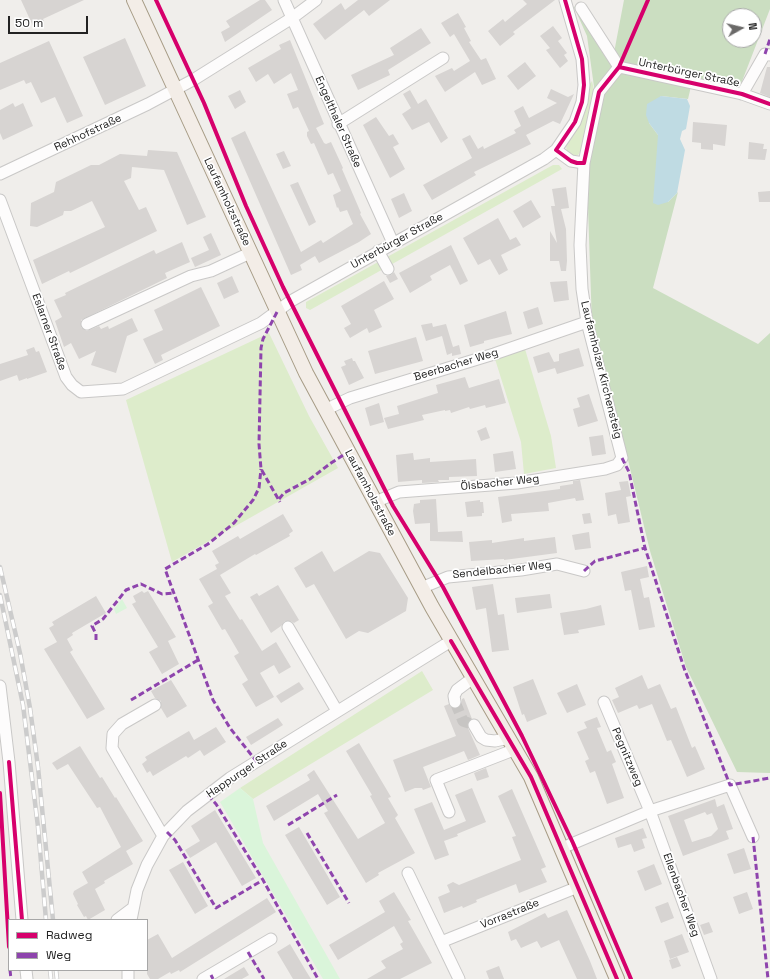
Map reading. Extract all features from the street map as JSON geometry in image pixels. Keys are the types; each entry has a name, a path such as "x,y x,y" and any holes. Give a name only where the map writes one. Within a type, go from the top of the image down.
{"main road":[{"name":"Laufamholzstraße","path":"134,0 277,312 326,410 421,588 512,744 537,791 617,979"}],"street":[{"name":"Engelthaler Straße","path":"284,0 338,124 393,243"},
{"name":"Rehhofstraße","path":"0,174 175,90 292,18 316,0"},
{"path":"565,0 582,59 584,85 582,102 575,122 556,150 571,162 584,163 599,92 619,67 581,8"},
{"path":"742,94 767,55"},
{"path":"338,124 443,58"},
{"name":"Unterbürger Straße","path":"619,67 742,94 770,104"},
{"name":"Unterbürger Straße","path":"277,312 291,301 544,159 556,150"},
{"name":"Laufamholzer Kirchensteig","path":"584,163 580,245 582,289 587,322 622,458"},
{"name":"Eslarner Straße","path":"0,200 66,377 72,385 81,392 123,389 256,326 277,312"},
{"path":"378,251 388,269"},
{"path":"86,324 191,276 211,271 250,254"},
{"name":"Beerbacher Weg","path":"326,410 350,398 488,356 587,322"},
{"name":"Ölsbacher Weg","path":"375,502 399,492 517,483 606,469 617,465 622,458"},
{"name":"Sendelbacher Weg","path":"421,588 448,576 521,570 557,564 584,571"},
{"path":"288,627 337,710"},
{"name":"Happurger Straße","path":"131,919 138,890 148,865 163,836 187,811 216,788 337,710 451,641"},
{"path":"455,702 454,696 457,690 473,678"},
{"path":"0,686 5,763 22,919"},
{"name":"Pegnitzweg","path":"604,702 650,811"},
{"path":"155,705 122,724 113,734 112,748 163,836"},
{"path":"474,725 481,737 486,740 512,744"},
{"path":"449,812 436,780 512,744"},
{"path":"562,848 650,811 730,785 753,837"},
{"name":"Ellenbacher Weg","path":"650,811 711,979"},
{"path":"408,873 459,979"},
{"name":"Vorrastraße","path":"442,942 578,887"},
{"path":"118,919 133,908"},
{"path":"203,979 271,939"}],"green space":[{"path":"624,0 770,0 770,9 762,30 762,8 722,8 722,48 755,48 739,89 693,78 688,99 661,96 649,123 658,135 668,202 678,192 653,288 758,344 770,333 770,773 737,772 686,667 650,551 628,460 592,325 586,150 589,114 595,94 587,36 574,7 576,6 613,58"},
{"path":"592,81 595,94 581,151 578,155 567,154 566,145 582,120 586,109 589,85"},
{"path":"553,165 559,165 562,169 310,310 306,308 306,302"},
{"path":"269,333 309,416 338,468 172,562 126,400"},
{"path":"525,349 551,436 556,468 524,474 521,442 495,359"},
{"path":"122,599 127,608 116,614 114,609"},
{"path":"422,671 433,690 253,799 240,788"},
{"path":"240,788 253,799 263,843 340,979 323,979 220,802"}],"water":[{"path":"661,96 687,99 690,106 686,129 682,131 680,139 685,150 677,193 668,202 658,205 653,203 658,135 649,123 646,115 647,104"}],"building":[{"path":"21,0 84,0 43,19 44,21 33,26"},
{"path":"260,0 265,0 272,10 225,42 221,32 230,27 226,21"},
{"path":"358,0 390,0 369,16 364,10 325,40 313,24 341,3 345,10"},
{"path":"523,0 555,0 513,32 515,34 500,46 488,31 503,19 505,22 527,4"},
{"path":"458,13 466,27 464,28 471,41 469,42 481,60 486,58 496,79 482,85 475,72 445,92 435,76 452,68 454,71 470,61 454,34 450,37 441,23"},
{"path":"553,26 562,38 558,41 567,53 564,55 568,61 560,68 546,50 550,48 540,36"},
{"path":"421,28 431,43 388,70 390,75 358,90 351,75 394,55 390,48"},
{"path":"125,38 146,86 105,105 83,57"},
{"path":"290,40 324,124 316,128 324,143 326,144 331,142 343,168 342,169 361,213 360,214 371,234 319,263 315,256 300,265 302,270 291,275 231,138 245,131 301,252 321,240 323,243 353,224 347,210 340,212 338,207 337,208 333,195 341,191 333,173 328,175 314,143 311,144 307,136 307,132 309,131 298,107 293,109 287,94 298,90 291,73 274,84 268,74 256,82 248,68 281,49 279,45"},
{"path":"49,41 83,116 67,123 55,97 41,103 31,82 26,84 24,80 0,90 0,63"},
{"path":"525,62 536,76 518,90 507,76"},
{"path":"767,67 770,67 770,97 760,93"},
{"path":"551,89 568,97 574,94 560,124 553,121 526,135 531,144 474,172 476,175 432,200 423,185 472,158 462,139 470,135 478,149 483,146 484,149 516,133 514,130 521,126 514,111 523,106 529,118 557,103 547,98"},
{"path":"240,90 246,102 235,109 228,96"},
{"path":"410,90 418,104 426,99 448,138 441,143 429,122 412,130 402,114 411,108 403,94"},
{"path":"13,103 15,107 23,103 33,126 3,140 0,133 0,110"},
{"path":"376,117 389,136 393,134 399,144 393,147 405,169 390,178 363,125"},
{"path":"693,122 727,125 725,146 713,144 713,150 701,149 701,143 692,142"},
{"path":"749,142 764,144 763,149 767,149 765,160 748,159"},
{"path":"148,150 177,152 206,217 187,225 164,170 132,167 131,178 124,181 139,210 146,207 157,231 70,273 69,271 42,284 33,260 105,227 92,201 71,211 64,211 63,215 37,227 30,226 31,203 54,192 56,182 91,165 99,165 120,154 147,156"},
{"path":"284,151 291,166 283,169 276,154"},
{"path":"298,182 316,222 309,226 290,185"},
{"path":"566,187 569,208 561,209 566,229 567,261 566,271 561,271 559,261 550,261 550,231 557,243 551,206 555,206 552,189"},
{"path":"770,191 770,202 759,202 758,192"},
{"path":"404,193 412,211 399,218 391,199"},
{"path":"531,200 541,217 523,228 513,211"},
{"path":"498,218 510,240 516,237 521,245 501,255 508,270 499,275 490,259 478,265 463,238"},
{"path":"211,233 221,255 195,267 191,258 209,250 203,237"},
{"path":"182,242 190,262 165,273 167,278 81,320 81,327 87,331 99,326 101,329 108,326 109,329 132,318 138,331 127,336 116,373 91,365 96,351 79,359 71,343 64,347 55,321 62,317 54,300 66,295 65,293 154,250 156,254"},
{"path":"451,245 468,281 460,285 450,265 430,276 432,280 410,293 399,273"},
{"path":"394,272 398,279 390,283 386,276 391,275"},
{"path":"232,276 239,292 224,299 217,283"},
{"path":"384,281 394,299 374,310 382,327 369,333 367,328 350,338 344,328 351,324 341,306"},
{"path":"567,281 569,300 554,302 550,282"},
{"path":"201,287 220,326 161,355 163,360 155,364 143,339 163,330 154,310"},
{"path":"538,307 543,324 528,329 523,312"},
{"path":"506,311 512,334 484,341 484,343 470,347 464,325"},
{"path":"432,323 433,327 446,324 453,347 459,345 461,354 452,356 452,353 447,355 442,336 426,341 421,325"},
{"path":"416,337 423,361 375,374 368,351"},
{"path":"34,347 36,352 39,351 47,372 19,381 17,375 0,381 0,364 28,355 26,350"},
{"path":"579,348 584,366 557,374 555,368 538,373 533,357 549,352 554,362 559,361 559,354"},
{"path":"352,358 364,378 349,385 341,367 346,365 344,361"},
{"path":"465,377 469,388 499,379 506,403 486,408 485,405 470,409 469,407 451,413 450,410 445,410 422,415 424,420 388,429 384,418 399,414 397,406 438,393 436,385"},
{"path":"589,394 598,421 578,427 573,409 580,407 577,398"},
{"path":"379,403 384,422 370,426 365,408"},
{"path":"486,427 490,438 481,441 477,431"},
{"path":"603,435 606,454 592,456 589,437"},
{"path":"513,451 516,469 495,472 493,454"},
{"path":"413,453 414,460 430,458 430,462 476,459 477,476 449,477 449,480 438,480 439,482 422,483 422,480 398,482 396,455"},
{"path":"580,480 584,500 576,501 575,498 548,503 549,511 511,514 512,521 502,523 498,497 560,489 560,486 573,484 573,481"},
{"path":"628,481 631,496 626,497 630,522 618,524 616,514 608,516 605,493 621,490 619,482"},
{"path":"436,499 438,532 462,531 463,542 430,541 430,523 415,524 413,511 414,504 420,503 420,500"},
{"path":"480,500 480,502 483,502 484,513 482,513 482,516 467,517 465,502"},
{"path":"590,513 592,523 584,524 582,514"},
{"path":"283,514 293,531 289,534 290,536 256,555 255,554 220,575 231,593 225,596 240,620 242,619 262,651 276,642 291,667 279,674 274,665 260,673 274,697 256,707 242,684 248,680 234,656 239,653 225,629 222,630 208,606 213,603 199,579 217,569 215,565 219,563 212,551 238,536 240,539"},
{"path":"589,532 591,548 575,550 572,535"},
{"path":"555,537 557,553 504,560 471,561 469,542 492,540 492,543 524,538 524,541"},
{"path":"322,551 334,572 369,551 380,553 408,598 406,611 368,633 359,631 346,639 314,584 306,588 294,568"},
{"path":"647,566 649,577 640,579 644,598 649,597 655,627 639,630 631,590 625,591 621,572"},
{"path":"493,584 498,615 504,614 509,650 492,652 486,608 476,610 472,587"},
{"path":"278,585 299,620 294,623 291,621 285,621 271,633 250,597 257,593 259,596"},
{"path":"142,591 144,593 148,591 176,637 168,641 179,664 162,674 149,652 158,647 132,604 136,602 133,596"},
{"path":"550,594 552,608 517,613 515,598"},
{"path":"96,596 106,613 72,633 73,635 67,639 73,650 70,652 105,709 87,719 44,649 57,642 49,628 54,625 52,622"},
{"path":"601,605 605,625 578,630 579,633 564,635 560,613"},
{"path":"642,675 648,689 660,684 671,709 676,707 692,748 695,746 705,769 687,777 671,740 667,741 652,704 639,709 637,705 618,713 612,700 619,697 615,688"},
{"path":"533,679 547,714 527,722 524,714 522,715 513,687"},
{"path":"171,680 187,706 167,718 161,708 161,701 155,698 151,691"},
{"path":"299,682 304,689 281,703 276,696"},
{"path":"577,684 586,705 567,713 557,693"},
{"path":"464,698 472,719 468,722 468,728 480,755 468,760 464,751 423,767 431,787 423,790 422,788 415,788 405,792 393,760 456,736 444,706 449,704 452,708 457,709 461,705 462,699"},
{"path":"597,717 601,727 597,728 607,752 611,750 616,762 612,764 624,798 607,804 595,771 590,773 585,761 589,759 577,732 587,728 584,722"},
{"path":"278,718 283,725 251,745 246,737"},
{"path":"216,727 226,742 204,756 200,750 188,758 186,756 153,776 150,771 147,773 142,764 147,760 145,757 189,731 194,740"},
{"path":"359,743 391,797 388,798 398,815 395,818 415,853 378,873 379,875 366,883 324,813 328,811 318,794 274,821 266,806 310,780 307,775 314,770 358,839 385,823 370,796 372,795 346,751"},
{"path":"80,746 100,778 102,777 115,798 116,797 143,841 126,851 133,864 104,881 105,883 95,889 105,910 90,919 88,919 86,916 84,917 73,894 74,891 88,883 82,872 121,847 100,807 97,808 68,764 57,770 52,763"},
{"path":"486,768 489,777 477,781 474,773"},
{"path":"472,788 486,822 457,834 458,836 444,841 449,855 435,860 414,809 432,802 444,830 466,821 455,795"},
{"path":"512,789 546,867 541,869 547,882 519,893 516,884 476,900 477,902 463,908 462,906 444,913 438,897 450,892 447,885 453,882 459,885 521,860 512,837 516,836 498,796"},
{"path":"715,799 717,807 724,804 733,829 726,831 729,839 683,856 668,816","holes":["705,812 707,815 712,813 718,829 711,836 692,842 684,820"]},
{"path":"215,810 256,878 242,886 216,842 190,858 185,850 200,841 191,826"},
{"path":"299,827 340,897 327,905 285,835"},
{"path":"643,828 647,838 642,839 645,848 634,852 631,844 618,848 615,838"},
{"path":"744,848 751,869 734,874 727,854"},
{"path":"183,862 208,906 195,914 169,870"},
{"path":"654,864 662,884 645,891 637,871"},
{"path":"394,892 411,920 408,921 432,963 400,979 367,979 386,968 381,961 403,949 400,944 403,942 394,926 338,960 329,945 385,912 379,901"},
{"path":"747,892 753,909 739,914 733,897"},
{"path":"267,898 276,912 180,972 179,970 171,974 170,972 158,979 150,979 147,974 148,939 158,934 172,958"},
{"path":"668,902 674,918 661,923 655,907"},
{"path":"567,910 597,979 577,979 559,940 541,948 537,941 521,948 516,939 511,941 508,932 545,913 548,918"},
{"path":"709,922 713,932 704,935 700,925"},
{"path":"682,934 689,952 670,959 664,941"},
{"path":"290,944 311,979 293,979 277,952"},
{"path":"677,957 681,966 672,969 669,960"},
{"path":"499,966 504,979 489,979 486,971"},
{"path":"244,967 249,975 242,979 224,979"}],"tunnel":[{"path":"455,702 463,721 474,725"}],"railway":[{"path":"0,567 20,653 30,708 38,767 53,919"},
{"path":"0,595 23,705 38,827 46,919"},
{"path":"50,971 51,979"},
{"path":"56,971 57,979"}],"marked path":[{"path":"765,54 770,39"},
{"path":"277,312 263,339 261,348 259,444 261,469 280,502"},
{"path":"279,499 284,493 310,479 348,452"},
{"path":"622,458 629,472 645,548 684,668 730,785 770,778"},
{"path":"257,762 230,728 213,700 165,569 208,544 234,523 253,500 259,488 261,469"},
{"path":"584,571 595,561 645,548"},
{"path":"96,640 96,634 92,626 103,619 126,590 141,584 162,594 173,593"},
{"path":"131,700 198,660"},
{"path":"208,795 216,804 263,880 318,979"},
{"path":"288,825 337,795"},
{"path":"167,832 175,840 216,908 263,880"},
{"path":"307,833 349,903"},
{"path":"753,837 768,979"},
{"path":"248,952 264,979"},
{"path":"10,971 11,979"},
{"path":"211,975 213,979"}],"cycle path":[{"path":"156,0 204,103 246,206 283,287 393,506 443,587 522,736 573,843 631,979"},
{"path":"565,0 582,59 584,85 582,102 575,122 556,150 571,161 577,163 584,163 599,92 619,67 648,0"},
{"path":"619,67 742,94 770,104"},
{"path":"451,641 531,777 617,979"},
{"path":"9,762 22,919"},
{"path":"0,793 8,930"}]}
